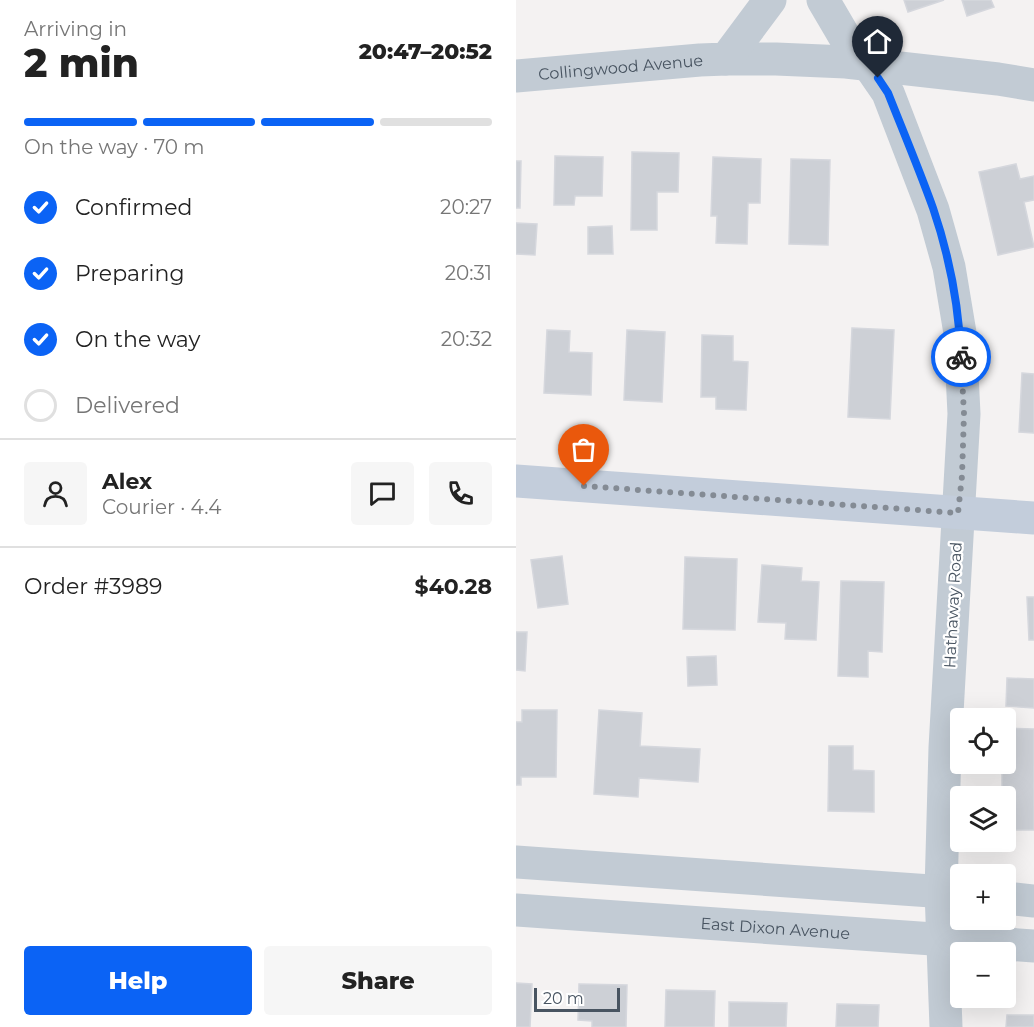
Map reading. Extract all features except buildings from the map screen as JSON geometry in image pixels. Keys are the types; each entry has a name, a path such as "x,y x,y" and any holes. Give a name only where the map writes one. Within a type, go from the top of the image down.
{"main road":[{"path":"516,481 1034,518"}],"street":[{"name":"Collingwood Avenue","path":"726,59 770,0"},
{"name":"Hathaway Road","path":"823,0 850,46 868,64 888,93 933,210 949,267 960,333 964,414 962,476 945,748 950,868"},
{"name":"Collingwood Avenue","path":"516,76 700,60 776,59 868,64 1034,85"},
{"path":"516,862 950,892"},
{"name":"Hathaway Road","path":"946,1027 943,939 950,898"},
{"path":"1016,900 1034,902"},
{"name":"East Dixon Avenue","path":"516,910 1034,946"}],"way so far":[{"path":"584,486 958,513 964,414 961,357"}],"route":[{"path":"878,78 888,93 933,210 949,267 960,333 961,357"}]}
